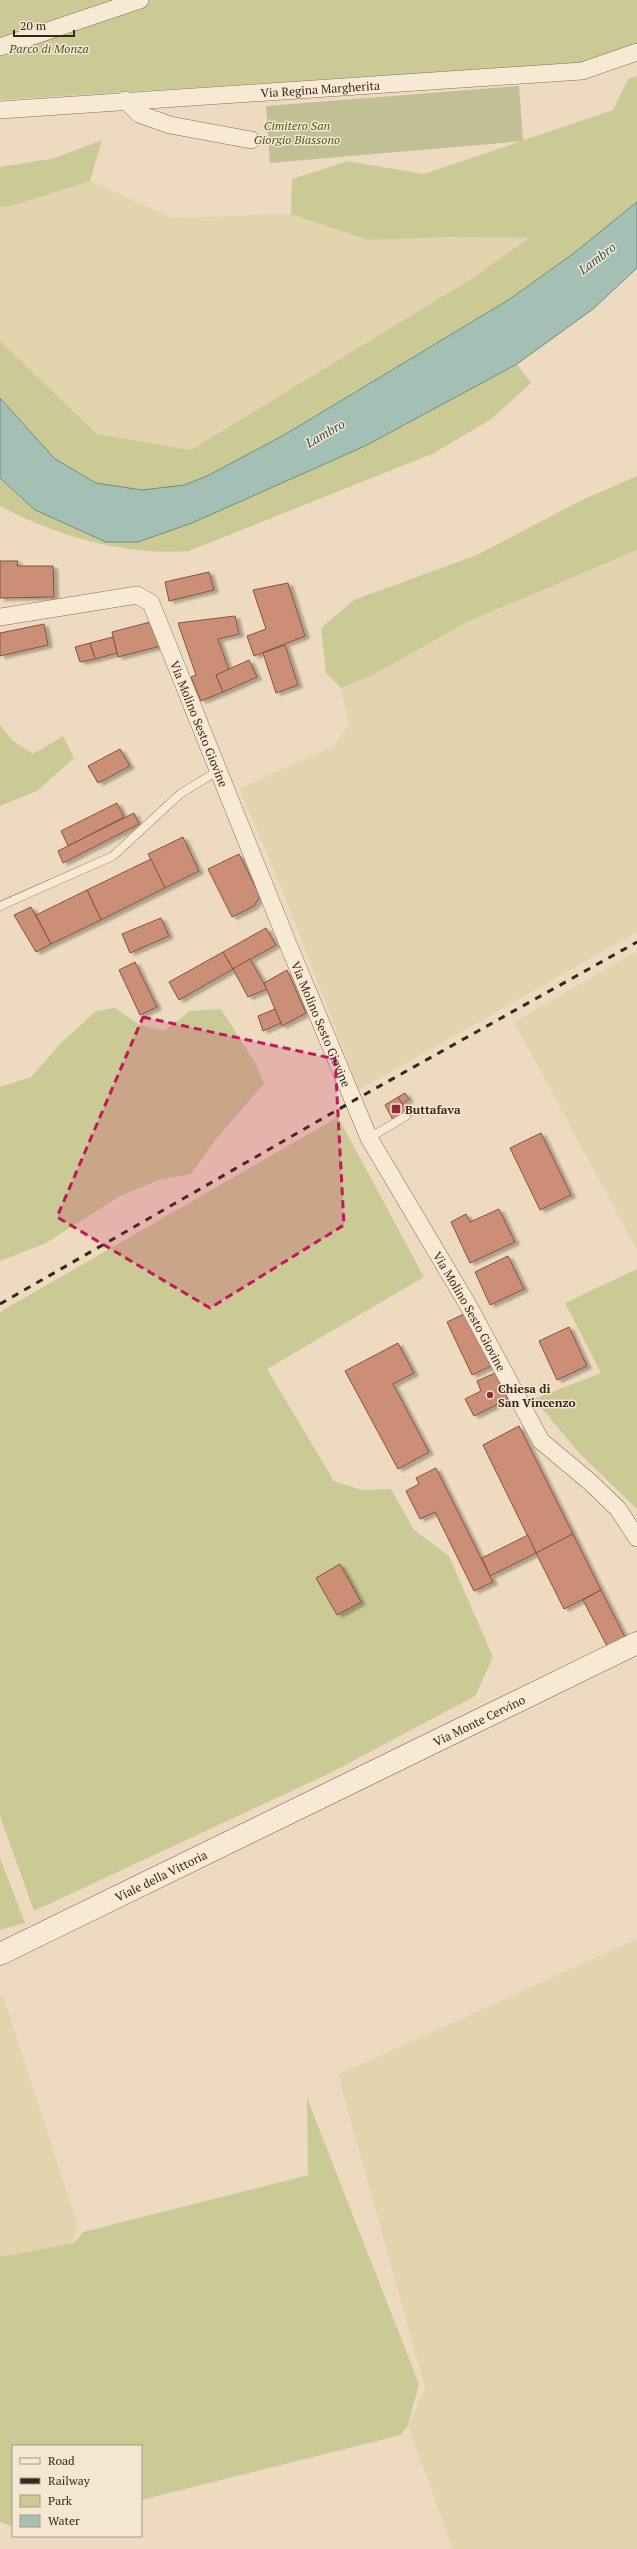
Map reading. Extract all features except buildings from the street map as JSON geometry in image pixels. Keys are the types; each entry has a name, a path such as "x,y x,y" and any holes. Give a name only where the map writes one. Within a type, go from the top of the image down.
{"street":[{"path":"0,47 140,0"},
{"name":"Via Regina Margherita","path":"0,110 125,100 582,71 637,52"},
{"path":"125,100 139,114 170,125 251,140"},
{"name":"Via Molino Sesto Giovine","path":"0,617 129,596 145,598 157,612 288,944 370,1138 468,1305 541,1441 590,1482 618,1509 637,1538"},
{"name":"Via Monte Cervino","path":"322,1797 637,1643"},
{"name":"Viale della Vittoria","path":"0,1954 322,1797"}],"lane":[{"path":"0,906 113,856 180,794 219,770"},
{"path":"370,1138 406,1116"}],"highlighted area":[{"path":"143,1017 335,1059 344,1225 210,1308 57,1217"}],"shaded area":[{"path":"90,181 172,218 291,214 369,240 452,237 529,238 471,279 191,450 97,434 0,341 0,207 11,206"},
{"path":"637,550 637,932 359,1090 282,889 239,789 334,746 349,724 341,688 371,676 467,622"},
{"path":"637,951 637,1250 514,1022"},
{"path":"637,1939 637,2549 453,2549 408,2425 425,2388 338,2075"},
{"path":"0,1996 4,1998 77,2224 74,2243 0,2257"}],"green space":[{"name":"Parco di Monza","path":"0,0 637,0 637,44 580,63 0,100"},
{"path":"637,76 637,202 574,253 510,299 284,435 207,476 184,485 142,490 96,483 55,459 0,398 0,341 97,434 191,450 471,279 529,238 452,237 369,240 291,214 292,179 348,161 424,174 613,110 628,79"},
{"name":"Cimitero San Giorgio Biassono","path":"519,86 523,141 270,163 266,106"},
{"path":"102,140 90,181 11,206 0,207 0,167 55,158"},
{"path":"517,364 531,383 490,420 432,454 189,551 165,552 140,550 92,542 44,526 0,506 0,478 35,510 106,542 192,523 365,446"},
{"path":"637,476 637,550 467,622 371,676 341,688 326,673 321,628 354,600 477,555 582,500"},
{"path":"0,725 12,740 33,754 63,736 74,758 37,791 0,806"},
{"path":"115,1008 140,1025 164,1031 190,1011 221,1009 256,1064 264,1084 216,1139 191,1174 158,1180 120,1196 46,1243 0,1261 0,1087 31,1077 62,1042 96,1011"},
{"path":"338,1117 424,1277 267,1369 334,1481 362,1490 391,1489 414,1530 449,1556 493,1657 475,1696 330,1773 34,1911 0,1816 0,1312"},
{"path":"637,1269 637,1509 580,1454 534,1399 601,1373 565,1303"},
{"path":"0,1858 25,1923 0,1930"},
{"path":"307,2098 419,2384 408,2425 401,2435 142,2500 142,2445 12,2445 12,2527 0,2522 0,2257 74,2243 83,2232 308,2175"}],"water":[{"name":"Lambro","path":"637,202 637,268 593,309 517,364 365,446 192,523 138,542 106,542 35,510 0,478 0,398 55,459 96,483 142,490 184,485 207,476 284,435 510,299 574,253"}],"railway":[{"path":"0,1304 353,1101 637,942"}],"place":[{"name":"Buttafava","path":"396,1109"},
{"name":"Chiesa di San Vincenzo","path":"490,1395"}]}
